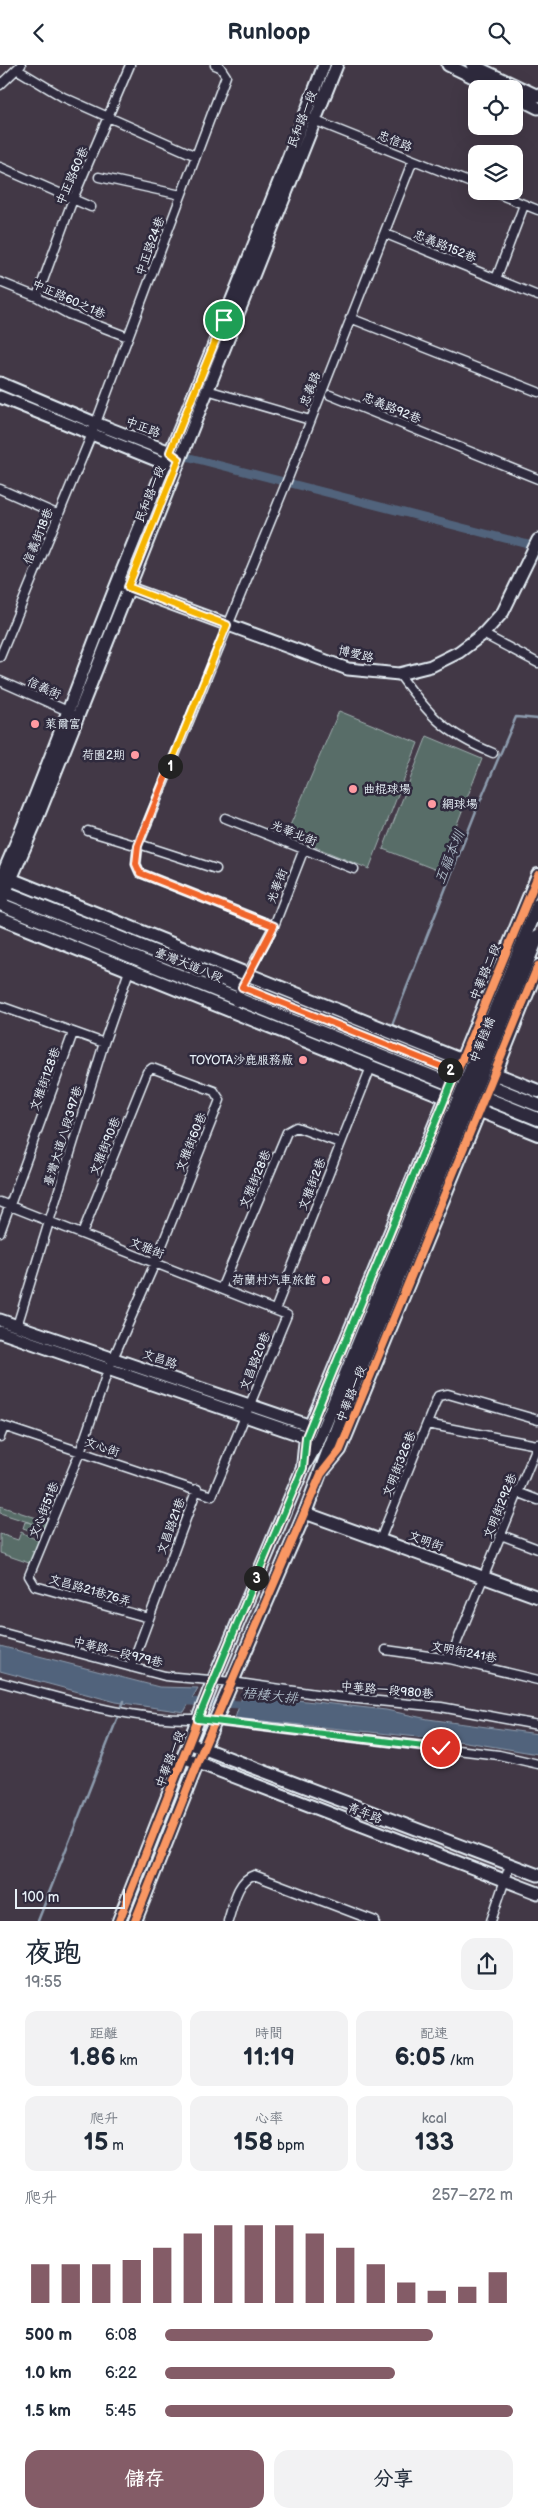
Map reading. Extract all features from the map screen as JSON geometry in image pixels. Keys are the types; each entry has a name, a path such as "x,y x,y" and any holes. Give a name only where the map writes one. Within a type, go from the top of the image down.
{"main road":[{"name":"中華路二段","path":"451,1083 538,875"},
{"name":"臺灣大道八段","path":"3,878 245,981 451,1083 486,1097 538,1105"},
{"name":"臺灣大道八段","path":"1,900 143,961 371,1067 451,1083"},
{"name":"臺灣大道八段","path":"1,900 245,981 460,1060 538,1091"},
{"name":"中華陸橋","path":"341,1400 538,905"},
{"name":"臺灣大道八段","path":"0,918 128,969 235,1005 451,1083 538,1119"},
{"name":"中華陸橋","path":"341,1400 538,936"},
{"path":"486,1097 538,966"},
{"name":"臺灣大道八段","path":"460,1060 486,1097 538,1134"},
{"name":"中華路一段","path":"303,1468 309,1431 451,1083"},
{"name":"中華路一段","path":"320,1474 340,1450 486,1097"},
{"name":"中華路一段","path":"119,1921 211,1685 303,1468 341,1400"},
{"name":"中華路一段","path":"135,1921 197,1763 305,1513 320,1474 341,1400"}],"street":[{"name":"中正路60巷","path":"37,297 73,199 130,65"},
{"name":"中正路24巷","path":"95,423 226,76 220,67 216,65"},
{"name":"民和路一段","path":"1,900 3,878 74,714 324,65"},
{"name":"民和路一段","path":"175,455 207,390 316,122 337,65"},
{"path":"448,65 479,80"},
{"path":"472,65 538,96"},
{"path":"0,85 20,67 63,97 108,119 196,156"},
{"path":"523,100 538,108"},
{"name":"忠信路","path":"304,117 468,182"},
{"name":"忠義路","path":"138,845 285,486 350,318 386,234 413,160"},
{"path":"0,167 91,207"},
{"path":"99,177 181,195"},
{"path":"512,200 538,210"},
{"path":"496,279 524,205"},
{"name":"忠義路152巷","path":"386,234 538,296"},
{"name":"中正路60之1巷","path":"0,282 37,297 68,314 128,337"},
{"path":"350,318 538,392"},
{"name":"中正路","path":"0,383 175,455"},
{"path":"207,390 310,419"},
{"name":"忠義路92巷","path":"330,395 538,479"},
{"path":"0,397 166,464 175,455"},
{"name":"信義街18巷","path":"0,657 95,423"},
{"name":"民和路一段","path":"123,585 166,464"},
{"path":"0,489 59,515"},
{"name":"博愛路","path":"123,585 348,669 399,674 431,666 459,652 483,635 503,612 538,540"},
{"path":"483,635 538,663"},
{"path":"399,674 424,709 452,733 493,753"},
{"name":"信義街","path":"0,681 74,714"},
{"name":"光華北街","path":"225,818 354,869"},
{"path":"88,831 216,869"},
{"path":"138,845 136,864 140,873 274,926"},
{"name":"光華街","path":"235,1005 245,981 274,926 304,849"},
{"path":"128,969 143,961"},
{"name":"臺灣大道八段397巷","path":"17,1326 48,1221 128,969"},
{"path":"0,1007 104,1043"},
{"name":"文雅街128巷","path":"0,1232 74,1033"},
{"name":"文雅街2巷","path":"274,1310 371,1067"},
{"name":"文雅街90巷","path":"82,1234 147,1072 152,1068"},
{"name":"文雅街60巷","path":"152,1068 214,1091 220,1100 155,1263"},
{"name":"文雅街28巷","path":"221,1289 286,1131 296,1127 340,1143"},
{"name":"文雅街","path":"0,1202 287,1315"},
{"name":"文心街51巷","path":"30,1576 80,1452 108,1370 155,1263"},
{"name":"文昌路20巷","path":"246,1417 287,1315"},
{"name":"文昌路","path":"0,1320 250,1404 309,1431"},
{"path":"0,1332 246,1417 309,1431"},
{"name":"文明街326巷","path":"380,1539 438,1396 448,1394 538,1419"},
{"name":"文昌路21巷","path":"131,1667 197,1489 212,1496 246,1417"},
{"path":"427,1424 538,1445"},
{"path":"0,1437 2,1426"},
{"name":"文心街","path":"2,1426 197,1489"},
{"name":"文明街292巷","path":"450,1659 517,1492 538,1445"},
{"path":"517,1492 538,1500"},
{"name":"文明街","path":"305,1513 538,1597"},
{"path":"501,1535 538,1549"},
{"name":"文昌路21巷76弄","path":"30,1576 35,1586 149,1619"},
{"name":"中華路一段979巷","path":"0,1632 165,1676 230,1688"},
{"name":"文明街241巷","path":"386,1650 450,1659 538,1679"},
{"path":"0,1682 138,1717 169,1720 198,1719 500,1755 538,1764"},
{"name":"中華路一段980巷","path":"230,1688 441,1707 538,1725"},
{"name":"青年路","path":"188,1743 538,1875"},
{"name":"青年路","path":"183,1757 505,1882 538,1893"},
{"path":"491,1921 510,1865"},
{"path":"228,1921 241,1884 247,1877 254,1875 375,1921"}],"green space":[{"name":"曲棍球場","path":"339,711 418,743 369,869 286,835"},
{"name":"網球場","path":"427,736 482,759 439,871 383,849"},
{"path":"0,1506 46,1521 44,1528 0,1513"},
{"path":"25,1522 32,1524 29,1530 23,1528"},
{"path":"21,1532 39,1541 35,1552 31,1551 36,1553 32,1564 0,1553 0,1534 18,1540"}],"water":[{"path":"0,1646 159,1687 198,1688 184,1712 116,1702 0,1671"},
{"path":"243,1694 386,1710 428,1719 538,1734 538,1754 466,1742 235,1718"}],"waterway":[{"path":"188,457 538,547"},
{"name":"五福本圳","path":"392,1025 478,806 516,717 538,719"},
{"path":"38,1921 124,1701"},
{"name":"梧棲大排","path":"181,1701 249,1705"}],"cycle path":[{"path":"119,1921 210,1689 303,1468 306,1437 538,875"},
{"path":"135,1921 203,1749 321,1474 340,1450 538,966"}],"place":[{"name":"萊爾富","path":"35,724"},
{"name":"荷園2期","path":"135,755"},
{"name":"曲棍球場","path":"353,789"},
{"name":"網球場","path":"432,804"},
{"name":"TOYOTA沙鹿服務廠","path":"303,1060"},
{"name":"荷蘭村汽車旅館","path":"326,1280"}],"route":[{"path":"224,320 198,388 170,452 179,459 128,587 227,625 138,846 136,864 140,873 274,926 242,987 456,1072 306,1437 303,1468 198,1719 441,1748"}]}
